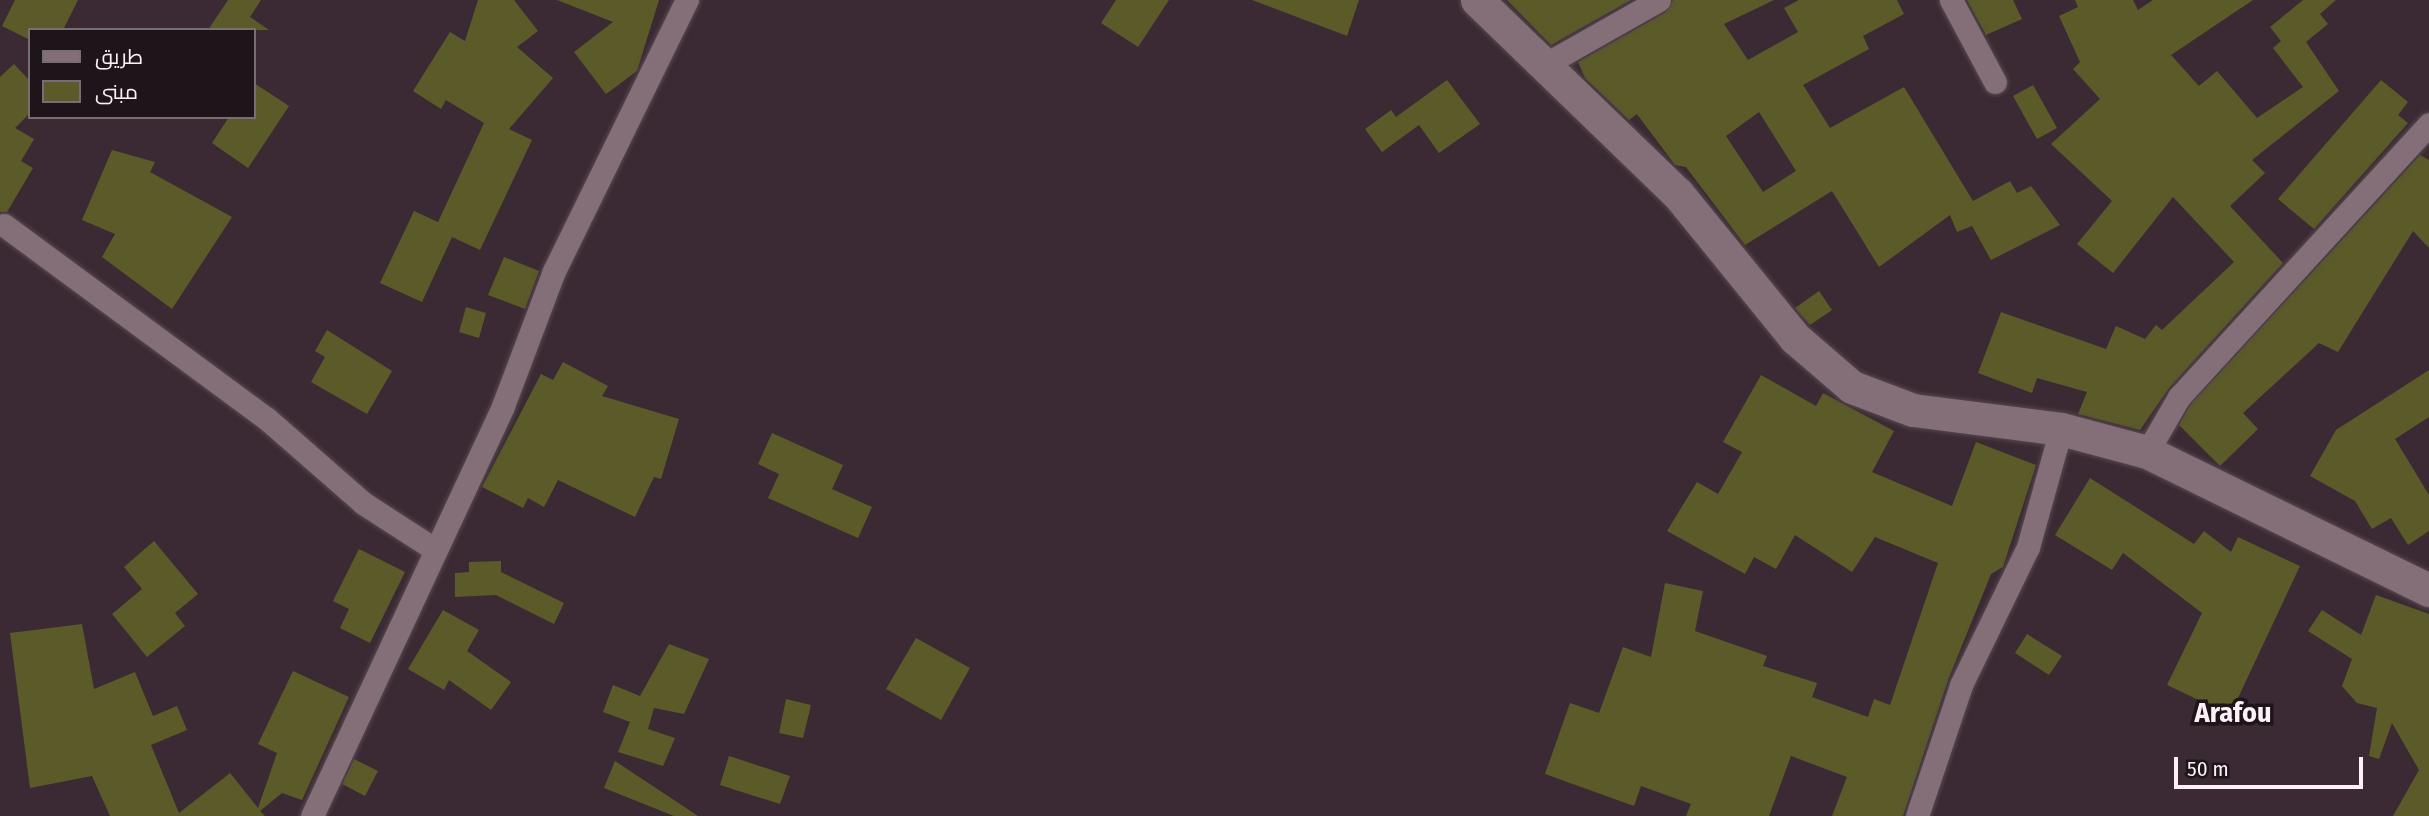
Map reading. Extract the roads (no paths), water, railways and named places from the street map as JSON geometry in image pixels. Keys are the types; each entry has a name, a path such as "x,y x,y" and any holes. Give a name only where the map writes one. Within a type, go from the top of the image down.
{"main road":[{"path":"1490,5 1544,65 1678,194 1794,338 1852,387 1913,410 2061,429 2147,452 2429,590"}],"street":[{"path":"312,816 434,549 503,406 554,271 687,0"},
{"path":"1544,65 1659,0"},
{"path":"1951,0 1995,82"},
{"path":"2147,452 2179,397 2429,124"},
{"path":"4,225 266,418 363,503 434,549"},
{"path":"1917,816 1961,685 2028,547 2061,429"}],"district":[{"name":"Arafou","path":"2233,713"}]}
